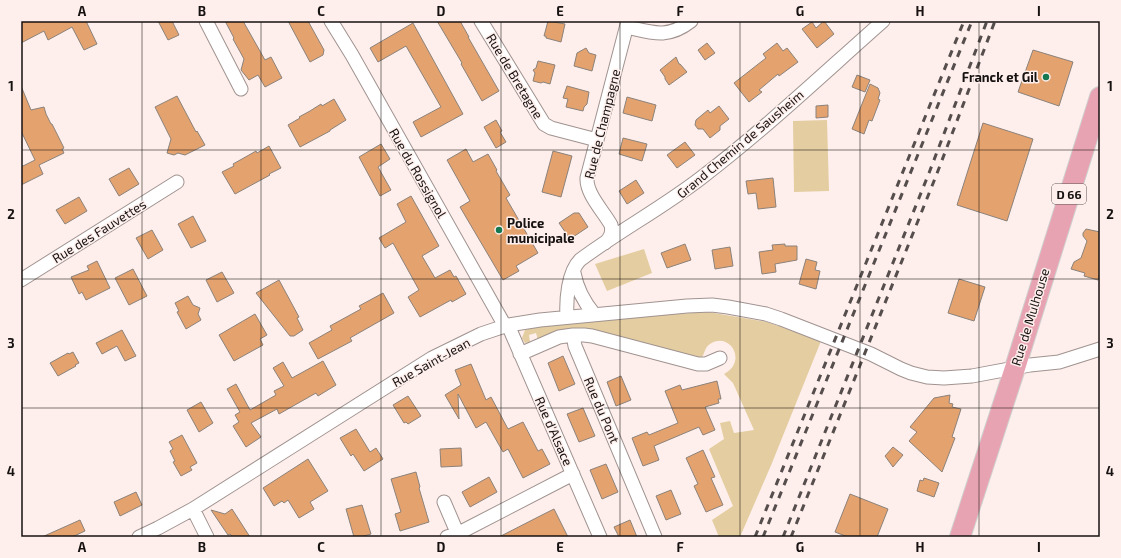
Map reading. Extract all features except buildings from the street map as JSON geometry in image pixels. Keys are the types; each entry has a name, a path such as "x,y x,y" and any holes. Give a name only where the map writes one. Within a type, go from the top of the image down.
{"main road":[{"name":"Rue de Mulhouse","path":"960,537 1100,97"}],"street":[{"path":"206,21 241,90"},
{"name":"Rue du Rossignol","path":"330,21 352,55 506,326"},
{"name":"Rue de Bretagne","path":"481,21 544,124 551,128 597,140"},
{"path":"628,24 649,32 668,33 683,28 692,21"},
{"name":"Grand Chemin de Sausheim","path":"567,317 567,301 573,271 574,267 580,260 677,196 719,164 758,132 883,21"},
{"name":"Rue de Champagne","path":"604,244 611,236 612,225 590,193 587,182 628,24"},
{"name":"Rue des Fauvettes","path":"21,280 177,182"},
{"path":"573,271 579,290 587,306 594,314"},
{"name":"Rue Saint-Jean","path":"139,537 194,509 432,358 481,334 506,326 540,320 594,314 712,305 766,314 796,324 871,354 911,373 927,377 944,378 972,376 1059,362 1100,349"},
{"name":"Rue d'Alsace","path":"506,326 520,354 600,537"},
{"path":"520,354 559,337 573,334 592,336 698,364 706,364 720,358"},
{"name":"Rue du Pont","path":"573,334 575,346 655,537"},
{"path":"444,502 454,536 573,474"},
{"path":"194,509 207,537"}],"shaded area":[{"path":"827,120 829,191 794,192 793,121"},
{"path":"644,249 652,273 607,291 595,264"},
{"path":"708,312 767,322 821,341 772,463 740,537 719,537 712,520 733,506 709,449 724,439 720,423 730,421 734,433 754,430 733,383 724,374 731,369 735,362 734,350 730,345 717,341 710,344 701,359 581,329 571,328 538,340 536,333 529,335 530,342 525,343 522,338 525,330 535,327 627,317"}],"railway":[{"path":"755,537 964,21"},
{"path":"763,537 972,21"},
{"path":"783,537 929,173 987,21"},
{"path":"791,537 936,176 995,21"}],"place":[{"name":"Franck et Gil","path":"1046,77"},
{"name":"Police municipale","path":"499,230"}]}
